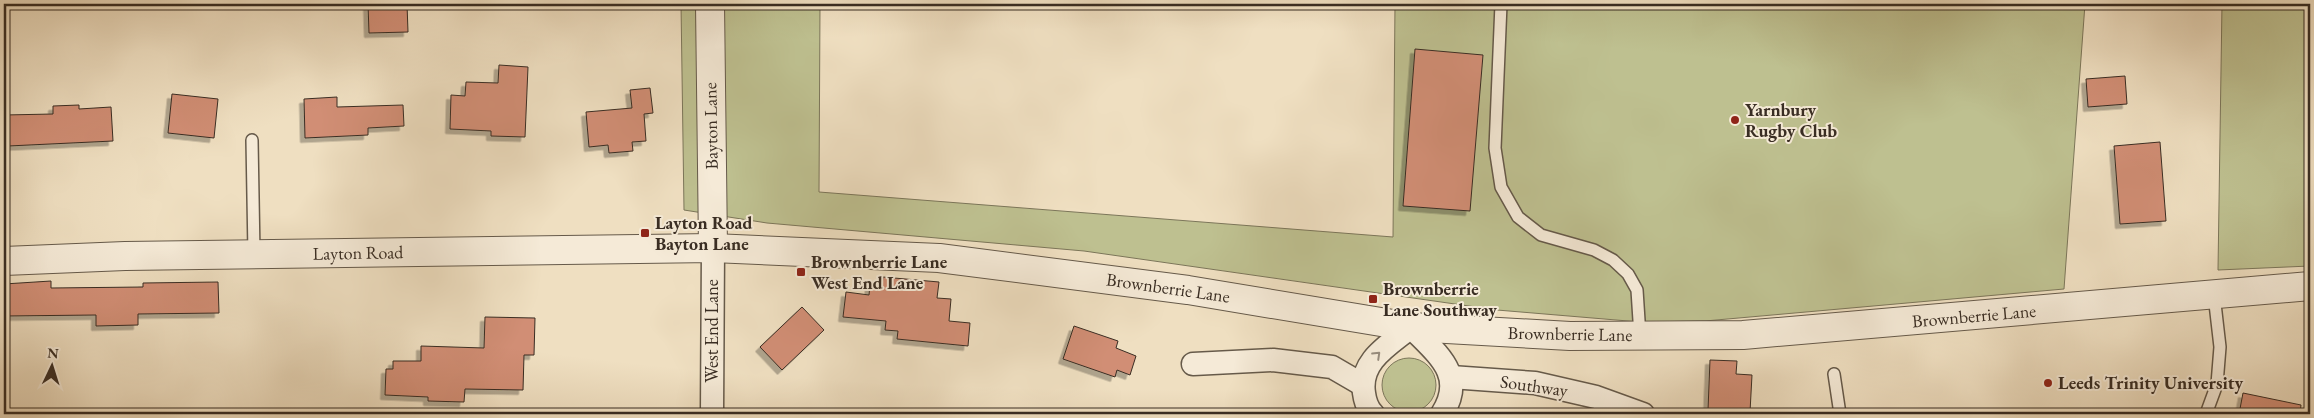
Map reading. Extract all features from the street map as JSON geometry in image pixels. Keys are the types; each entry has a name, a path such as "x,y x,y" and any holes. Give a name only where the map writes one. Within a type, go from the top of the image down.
{"street":[{"name":"Bayton Lane","path":"710,4 713,248"},
{"name":"Layton Road","path":"4,261 254,254 713,248"},
{"name":"Brownberrie Lane","path":"713,248 939,258 1188,290 1411,328 1570,336 1743,335 2310,286"},
{"name":"West End Lane","path":"712,414 713,248"},
{"path":"1373,414 1364,399 1362,385 1370,361 1411,328 1438,355 1446,365 1451,377 1448,405 1442,414"},
{"path":"1194,364 1273,360 1332,367 1362,385"},
{"name":"Southway","path":"1451,377 1535,383 1596,397 1643,414"}],"lane":[{"path":"1501,4 1494,148 1501,187 1518,217 1541,235 1594,250 1613,260 1628,274 1637,290 1640,336"},
{"path":"252,140 254,254"},
{"path":"2206,414 2216,384 2220,347 2214,295"},
{"path":"1834,374 1840,414"}],"green space":[{"name":"Yarnbury Rugby Club","path":"681,4 820,4 819,192 1393,237 1395,4 2085,4 2064,289 1705,321 1640,322 1497,310 1084,251 767,223 684,210"},
{"path":"2222,4 2310,4 2310,266 2218,270"},
{"path":"1404,358 1414,358 1424,362 1432,370 1436,385 1432,400 1424,408 1414,412 1404,412 1394,408 1386,400 1382,390 1382,380 1386,370 1394,362"}],"building":[{"path":"368,4 407,4 408,32 369,33"},
{"path":"1415,49 1483,55 1470,211 1403,206"},
{"path":"499,65 528,67 525,137 491,136 491,131 450,129 451,95 465,96 466,82 498,83"},
{"path":"2125,76 2127,104 2088,107 2086,79"},
{"path":"650,88 653,113 644,114 646,141 632,142 633,151 609,153 608,145 589,147 586,112 632,108 630,90"},
{"path":"172,94 218,99 214,138 168,133"},
{"path":"337,97 337,107 403,105 404,126 368,128 368,135 305,138 304,99"},
{"path":"79,105 79,109 111,107 113,141 8,146 8,144 4,144 4,115 53,114 53,106"},
{"path":"2160,142 2166,221 2120,224 2114,146"},
{"path":"883,277 939,282 937,298 951,299 949,321 970,323 968,346 897,339 898,331 885,330 886,321 843,317 846,292 869,295 870,284 882,285"},
{"path":"51,281 51,288 143,287 143,283 218,282 219,313 138,314 138,325 96,326 96,315 4,316 4,284"},
{"path":"802,307 824,330 782,370 760,347"},
{"path":"485,317 535,318 534,355 524,355 523,390 465,389 464,402 428,401 428,397 385,395 386,369 393,369 393,361 421,361 421,346 484,348"},
{"path":"1074,326 1118,341 1116,348 1136,356 1130,375 1117,370 1115,377 1063,359"},
{"path":"1710,360 1737,361 1736,374 1752,375 1750,412 1708,410"},
{"path":"2243,393 2301,405 2300,414 2239,414"}],"place":[{"name":"Yarnbury Rugby Club","path":"1735,120"},
{"name":"Layton Road Bayton Lane","path":"645,233"},
{"name":"Brownberrie Lane West End Lane","path":"801,272"},
{"name":"Brownberrie Lane Southway","path":"1373,299"},
{"name":"Leeds Trinity University","path":"2048,383"}]}
